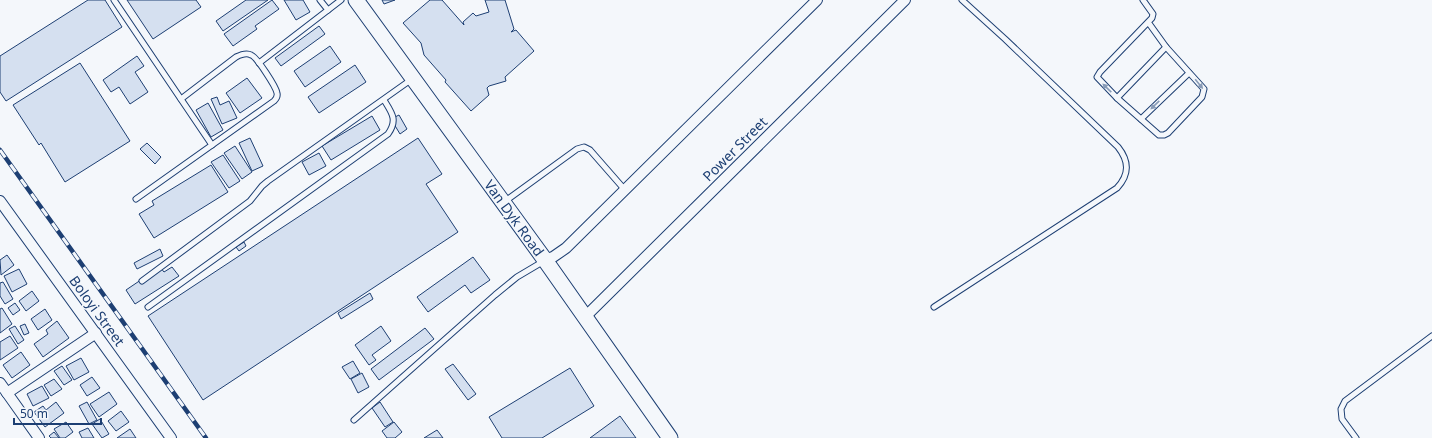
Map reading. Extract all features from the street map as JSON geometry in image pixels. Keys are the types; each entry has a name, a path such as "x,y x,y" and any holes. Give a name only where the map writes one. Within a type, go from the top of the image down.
{"main road":[{"name":"Van Dyk Road","path":"356,0 545,260 584,318 670,438"}],"street":[{"path":"545,260 553,257 566,248 817,0"},
{"name":"Power Street","path":"584,318 904,0"},
{"name":"Boloyi Street","path":"0,202 171,438"},
{"path":"7,393 96,333"},
{"path":"0,383 39,438"}],"lane":[{"path":"114,0 212,145"},
{"path":"320,0 328,10"},
{"path":"259,64 341,0"},
{"path":"934,307 1116,188 1121,183 1127,170 1123,154 1118,147 962,0"},
{"path":"1143,0 1153,14 1152,18 1148,22 1098,75 1098,79 1159,135 1164,135 1168,133 1202,97 1204,89 1166,47 1148,22"},
{"path":"1117,98 1166,47"},
{"path":"136,200 277,98 276,91 252,55 241,55 181,99"},
{"path":"1141,119 1189,73"},
{"path":"142,281 250,201 268,181 384,100 412,78"},
{"path":"148,307 388,134 392,129 393,117 384,100"},
{"path":"503,203 577,149 584,147 590,150 625,190"},
{"path":"354,420 495,295 517,277 545,260"},
{"path":"1356,438 1342,419 1341,409 1345,401 1432,336"}],"building":[{"path":"88,0 105,0 122,27 6,101 0,92 0,56"},
{"path":"127,0 196,0 201,7 153,39"},
{"path":"246,0 268,0 223,31 216,21"},
{"path":"272,0 279,9 255,26 257,29 233,46 224,34"},
{"path":"284,0 303,0 310,12 296,20"},
{"path":"382,0 395,0 384,4"},
{"path":"430,0 442,0 464,25 463,22 473,13 476,16 489,12 485,0 505,0 514,29 511,32 516,30 534,51 505,77 506,81 489,86 487,88 489,95 471,111 445,82 446,80 424,55 421,43 403,23"},
{"path":"319,26 325,34 281,66 275,58"},
{"path":"330,46 341,62 305,87 294,71"},
{"path":"137,56 144,66 135,72 148,92 130,104 119,87 111,92 103,80"},
{"path":"80,63 130,141 65,182 41,143 39,145 13,105"},
{"path":"355,65 366,82 319,113 308,97"},
{"path":"247,78 262,98 240,113 226,93"},
{"path":"217,97 220,105 229,101 237,118 222,124 211,99"},
{"path":"208,103 223,130 211,137 196,110"},
{"path":"399,115 407,129 400,134 391,119"},
{"path":"372,116 380,130 331,160 322,146"},
{"path":"250,138 263,166 252,171 239,143"},
{"path":"418,138 442,174 426,184 458,232 203,400 148,316"},
{"path":"147,143 161,157 155,164 140,149"},
{"path":"235,146 252,172 242,179 224,153"},
{"path":"319,153 326,166 309,175 302,162"},
{"path":"223,155 240,181 229,188 211,162"},
{"path":"211,165 228,192 154,238 139,214 154,205 152,201"},
{"path":"244,242 246,246 239,251 236,247"},
{"path":"160,249 163,256 137,269 134,263"},
{"path":"7,255 14,265 1,275 0,260"},
{"path":"473,257 490,280 471,293 465,285 428,312 417,297"},
{"path":"160,267 164,272 172,267 179,276 135,304 126,290"},
{"path":"19,269 27,284 12,292 4,276"},
{"path":"3,282 13,299 5,304 0,296 0,283"},
{"path":"32,291 39,301 26,311 19,301"},
{"path":"370,293 373,299 341,319 338,313"},
{"path":"15,303 20,310 13,315 8,308"},
{"path":"2,308 12,324 0,333 0,309"},
{"path":"45,309 52,320 38,330 31,319"},
{"path":"57,321 69,338 43,357 34,344 48,334 46,330"},
{"path":"25,324 29,333 24,335 20,326"},
{"path":"15,326 24,340 18,344 9,329"},
{"path":"381,326 391,341 372,355 376,360 369,365 355,345"},
{"path":"425,328 434,339 379,380 371,369"},
{"path":"10,336 18,348 0,360 0,342"},
{"path":"21,352 30,365 12,378 3,365"},
{"path":"81,358 89,372 74,380 66,366"},
{"path":"353,361 360,373 350,379 342,367"},
{"path":"453,364 476,394 468,400 445,369"},
{"path":"62,366 72,380 64,385 54,371"},
{"path":"570,368 594,406 542,438 502,438 489,417"},
{"path":"362,373 369,387 358,393 351,379"},
{"path":"92,377 100,388 87,396 80,385"},
{"path":"54,379 62,389 51,396 44,385"},
{"path":"42,386 49,398 33,406 27,394"},
{"path":"109,392 117,404 99,417 90,404"},
{"path":"56,402 64,413 45,427 34,412 43,406 46,410"},
{"path":"87,402 97,420 89,424 79,406"},
{"path":"380,402 393,422 385,427 372,408"},
{"path":"121,411 129,422 116,431 108,421"},
{"path":"620,416 636,438 590,438"},
{"path":"100,419 109,434 102,438 92,424"},
{"path":"66,422 73,432 65,438 60,438 54,429"},
{"path":"394,422 402,432 395,438 387,438 382,431"},
{"path":"88,428 94,438 82,438 79,432"},
{"path":"130,429 136,438 117,438"},
{"path":"437,430 443,438 424,438"},
{"path":"54,432 59,438 51,438 49,436"}],"railway":[{"path":"0,150 206,438"}]}
